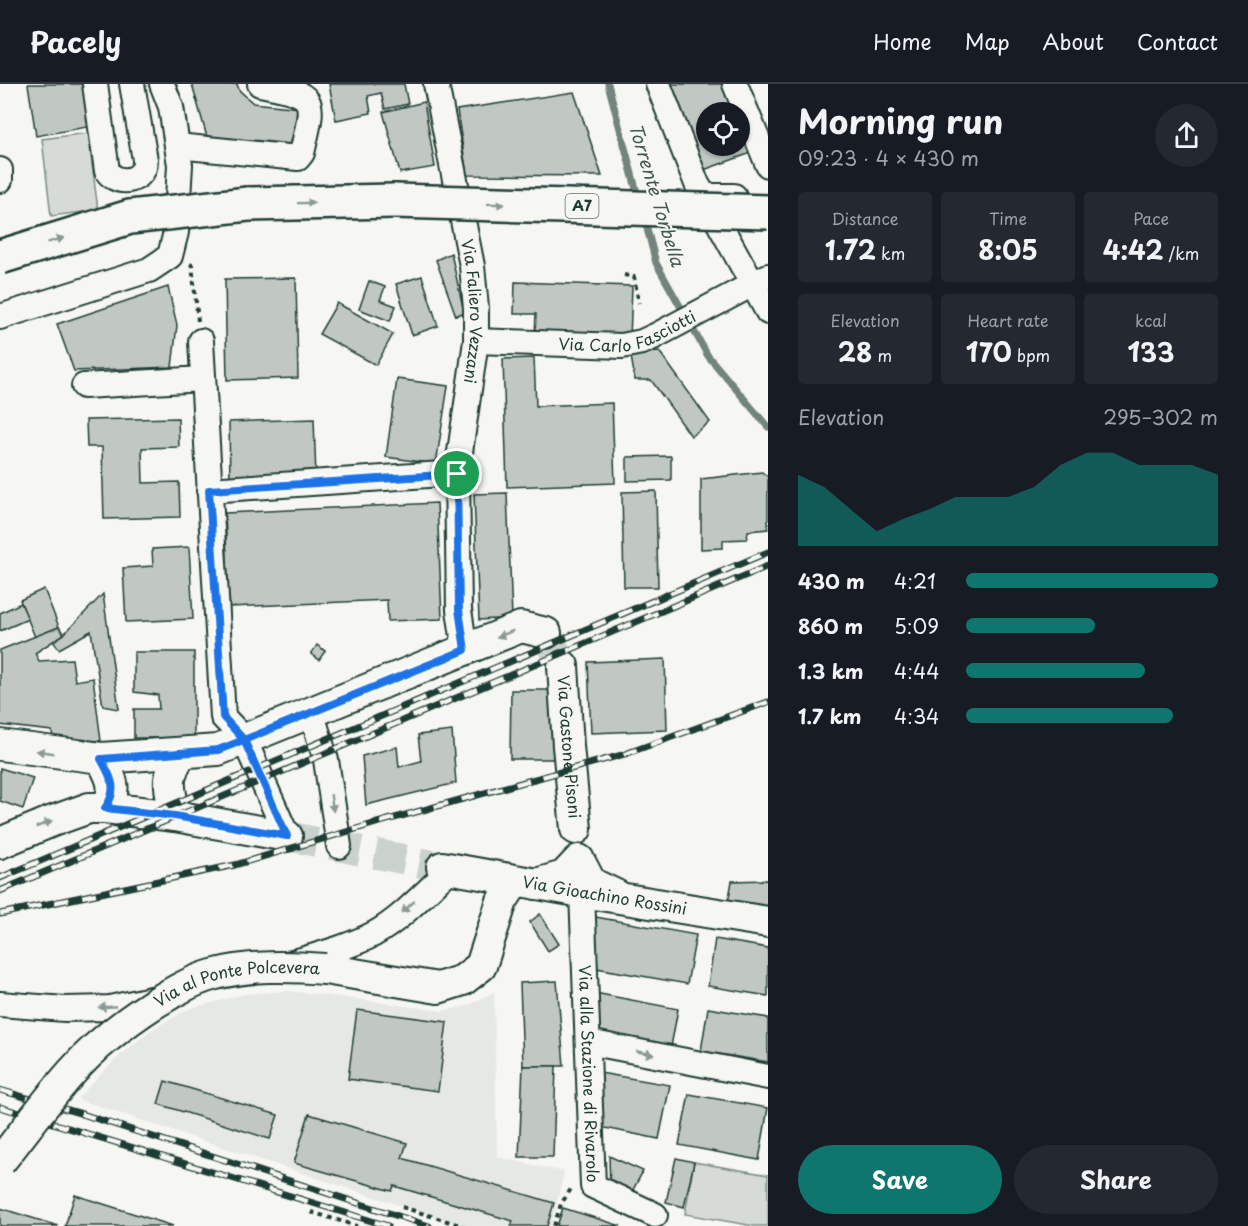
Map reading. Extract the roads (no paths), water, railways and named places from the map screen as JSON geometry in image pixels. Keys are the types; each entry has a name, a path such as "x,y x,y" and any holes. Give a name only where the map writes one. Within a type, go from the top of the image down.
{"highway":[{"name":"A7","path":"0,257 130,217 248,204 395,201 768,212"}],"main road":[{"path":"0,745 95,758 218,750 521,627 546,633"},
{"name":"Via Gastone Pisoni","path":"563,666 576,829"},
{"path":"175,816 168,778 181,753"},
{"path":"0,843 50,822 97,808 112,799 113,780 95,758"},
{"path":"97,808 175,816 287,836"},
{"path":"526,882 564,876 579,860 591,883 623,898"},
{"name":"Via Gioachino Rossini","path":"447,868 768,922"},
{"name":"Via al Ponte Polcevera","path":"0,1162 72,1072 110,1035 184,985 212,975 239,970 287,966 325,969 438,988 464,980 481,966 502,901 526,882"}],"street":[{"path":"95,84 107,171 111,178 121,181 134,178 144,170 146,160 132,84"},
{"path":"0,317 149,270 170,256 176,232 180,165 171,107 162,84"},
{"path":"177,146 298,158 302,153 312,113 309,103 304,95 296,91 260,84"},
{"name":"Via Faliero Vezzani","path":"436,84 472,266 476,308 476,341 457,474 459,610 465,650"},
{"path":"658,84 697,184 757,292"},
{"path":"735,84 768,165"},
{"path":"0,170 0,180"},
{"path":"704,196 768,197"},
{"name":"Via Carlo Fasciotti","path":"476,341 622,346 642,342 757,292"},
{"path":"201,341 223,717 244,740 287,836"},
{"path":"84,386 203,379"},
{"path":"209,490 457,474"},
{"path":"311,711 326,760 339,846"},
{"path":"0,1004 65,1009 110,1008 223,982 323,954 374,933 401,914 447,868"},
{"name":"Via alla Stazione di Rivarolo","path":"582,892 593,1186 656,1215"},
{"path":"588,1042 768,1077"}],"waterway":[{"name":"Torrente Torbella","path":"608,84 639,200"},
{"name":"Torrente Torbella","path":"644,217 656,263 708,356 768,427"}],"tunnel":[{"path":"546,633 563,666"},
{"path":"287,836 442,867"}],"railway":[{"path":"0,878 768,552"},
{"path":"0,891 768,566"},
{"path":"0,914 235,865 625,754 768,702"},
{"path":"0,1090 79,1113 429,1226"},
{"path":"0,1107 388,1226"}]}
